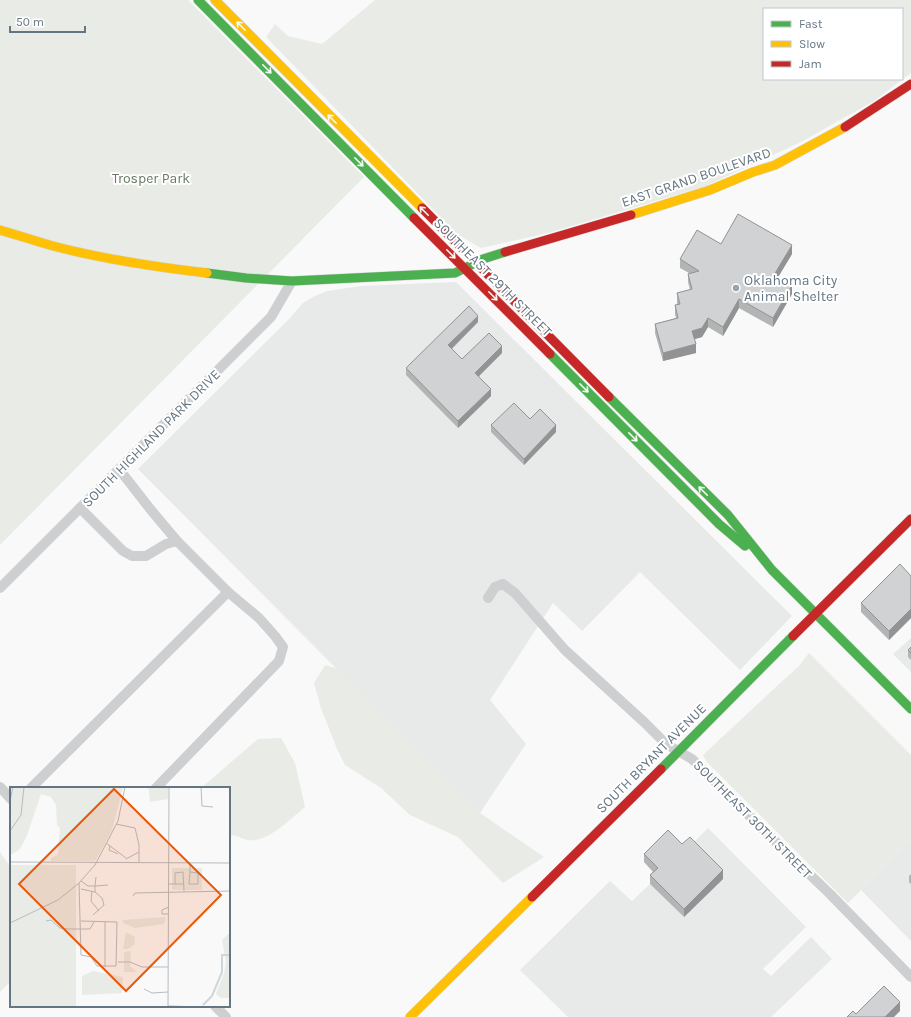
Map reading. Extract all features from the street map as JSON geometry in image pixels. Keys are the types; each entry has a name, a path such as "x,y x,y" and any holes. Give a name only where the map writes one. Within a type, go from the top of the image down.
{"main road":[{"name":"SOUTHEAST 29TH STREET","path":"198,0 719,524 772,570 911,709"},
{"name":"SOUTHEAST 29TH STREET","path":"215,0 452,238 475,263 496,282 728,515 772,570"},
{"name":"EAST GRAND BOULEVARD","path":"0,230 54,246 150,266 246,278 292,280 455,273 483,259 668,204 710,190 753,172 775,166 847,126 911,84"},
{"path":"606,410 614,402"},
{"name":"SOUTH BRYANT AVENUE","path":"410,1017 911,519"}],"street":[{"name":"SOUTH HIGHLAND PARK DRIVE","path":"0,588 271,317 292,280"},
{"path":"119,469 177,541 228,592 259,618 283,647 279,661 157,787"},
{"path":"80,508 123,551 132,556 146,556 166,544 177,541"},
{"name":"SOUTHEAST 30TH STREET","path":"488,598 495,587 503,584 515,593 565,650 666,744 692,759 830,894 911,977"},
{"path":"32,787 228,592"},
{"path":"0,787 10,798"},
{"path":"216,1007 226,1017"}],"shaded area":[{"path":"456,282 792,616 740,670 640,572 582,631 553,603 490,700 526,744 480,813 138,469 288,320 303,303 327,291 361,286"},
{"path":"911,638 911,672 893,654"},
{"path":"708,828 806,927 763,969 771,976 811,937 832,959 771,1017 568,1017 520,970 610,881 632,901 650,884 684,917 723,879 690,846"},
{"path":"911,840 911,941 861,890"}],"green space":[{"name":"Trosper Park","path":"0,0 188,0 364,177 0,545"},
{"path":"375,0 911,0 911,73 903,79 903,8 763,8 763,80 902,80 874,101 801,142 706,186 548,233 481,248 457,234 266,37 275,24 288,36 322,44"},
{"path":"809,653 911,755 911,840 848,903 707,762 703,755 798,667"},
{"path":"325,665 336,668 480,813 544,857 503,883 458,837 410,815 381,788 345,765 321,708 314,683"},
{"path":"281,738 295,763 305,807 286,824 271,834 255,840 247,840 230,835 230,787 202,787 258,739"},
{"path":"0,852 10,867 10,982 0,992"}],"building":[{"name":"Oklahoma City Animal Shelter","path":"738,214 792,245 774,275 792,285 773,318 739,299 723,327 708,318 702,328 692,331 696,344 663,353 655,324 678,318 675,305 680,304 677,293 692,289 688,274 699,271 680,259 697,230 721,244"},
{"path":"469,306 478,316 448,345 462,359 489,333 502,346 475,373 491,389 458,421 406,368"},
{"path":"514,403 530,419 540,409 556,425 524,459 491,425"},
{"path":"900,564 911,576 911,609 889,631 861,603"},
{"path":"668,830 682,844 690,837 723,870 684,909 650,875 658,868 644,854"},
{"path":"884,986 900,1002 885,1017 847,1017 853,1011 856,1014"}],"traffic: fast":[{"path":"198,0 414,218"},
{"path":"207,273 246,278 292,281 455,273 483,259 505,252"},
{"path":"550,354 719,524 745,546"},
{"path":"609,397 728,515 772,570 911,709"},
{"path":"661,769 793,636"}],"traffic: slow":[{"path":"215,0 422,208"},
{"path":"631,215 710,190 753,172 775,165 845,127"},
{"path":"0,230 53,246 110,259 207,273"},
{"path":"410,1017 532,897"}],"traffic: jam":[{"path":"845,127 911,84"},
{"path":"422,208 609,397"},
{"path":"505,252 631,215"},
{"path":"414,218 550,354"},
{"path":"793,636 911,519"},
{"path":"532,897 661,769"}],"place":[{"name":"Oklahoma City Animal Shelter","path":"736,288"}]}
